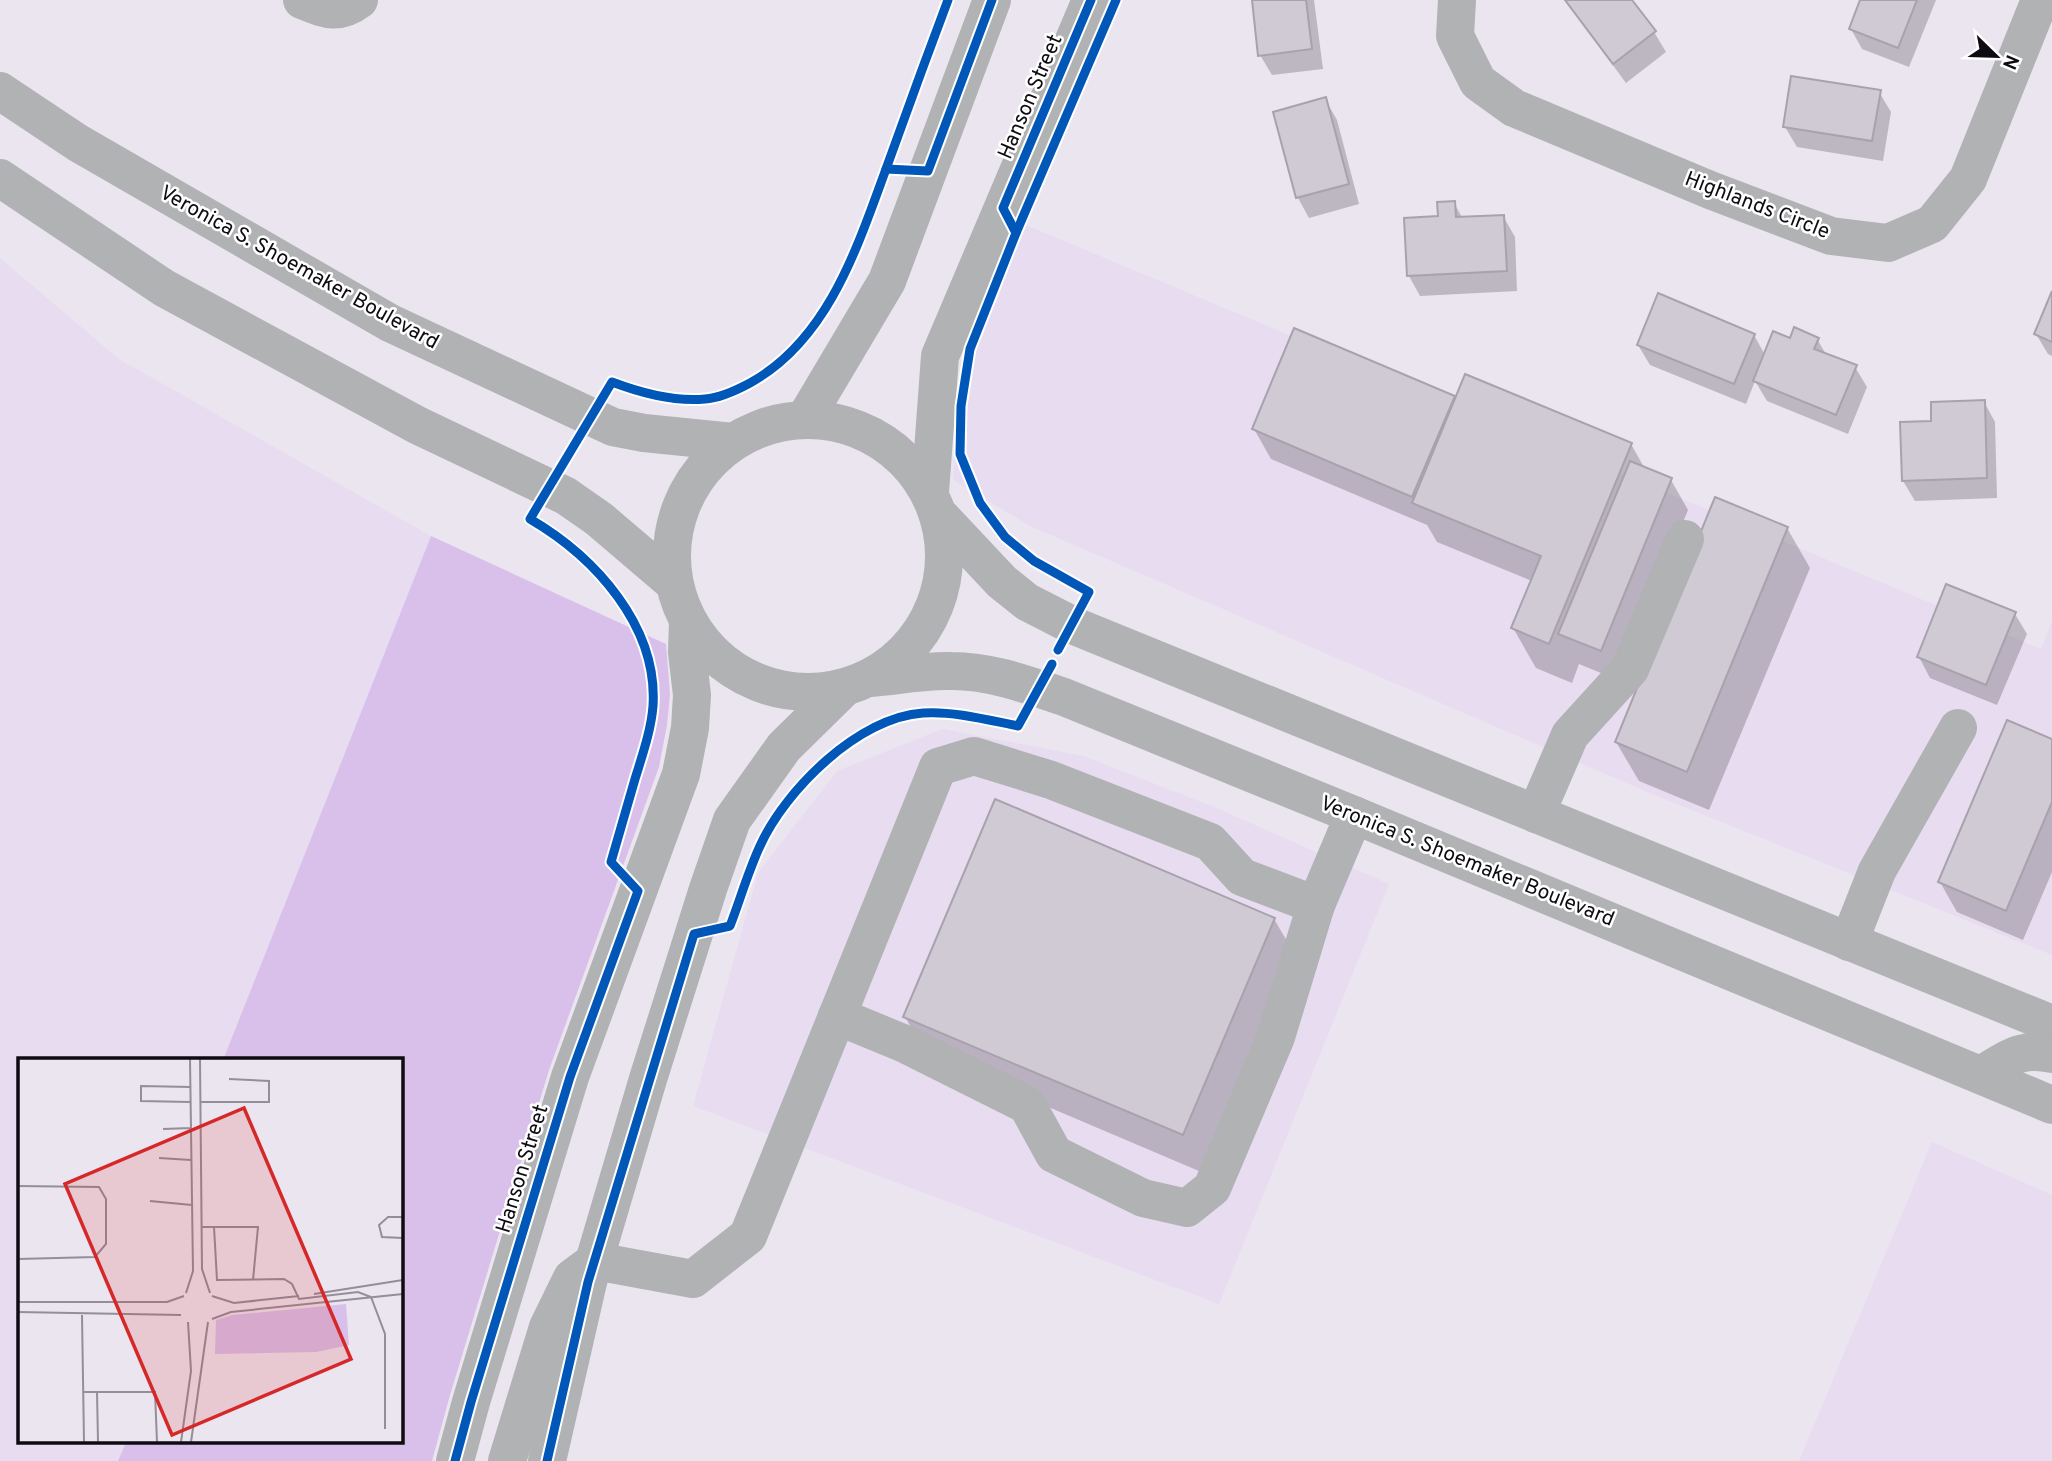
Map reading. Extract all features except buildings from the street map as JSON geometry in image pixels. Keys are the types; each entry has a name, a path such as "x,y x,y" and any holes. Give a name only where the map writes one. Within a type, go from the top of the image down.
{"street":[{"path":"302,0 327,10 348,9 359,0"},
{"path":"805,419 887,281 992,0"},
{"name":"Hanson Street","path":"547,1461 595,1261 648,1079 732,820 783,747 857,683 901,656 925,626 940,591 945,553 935,504 940,356 1091,0"},
{"name":"Highlands Circle","path":"1457,0 1455,36 1478,82 1514,108 1710,190 1831,236 1888,243 1932,224 1968,179 2040,0"},
{"name":"Veronica S. Shoemaker Boulevard","path":"0,91 78,143 390,323 613,427 644,433 733,442"},
{"path":"0,178 164,288 417,425 566,496 599,519 674,583"},
{"name":"Hanson Street","path":"857,683 808,693 771,688 738,674 709,651 688,621 674,583 672,542 682,503 703,468 733,442 768,425 805,419 843,423 878,438 908,461 935,504"},
{"path":"935,504 1002,582 1027,601 1072,625 2052,1024"},
{"path":"1536,814 1570,735 1630,669 1685,539"},
{"name":"Hanson Street","path":"455,1461 570,1077 681,774 690,728 692,695 687,652 688,621"},
{"name":"Veronica S. Shoemaker Boulevard","path":"857,683 953,670 1027,684 1354,815 2052,1105"},
{"path":"1849,942 1877,871 1958,728"},
{"path":"507,1461 548,1327 572,1278 595,1261 693,1279 748,1236 938,767 974,756 1051,780 1210,842 1242,877 1316,905"},
{"path":"836,1017 905,1044 1027,1105 1054,1154 1143,1198 1187,1208 1212,1188 1276,1037 1316,905 1354,815"},
{"path":"1981,1075 2018,1053 2031,1051 2052,1054"}],"shaded area":[{"path":"1021,223 2041,649 2052,621 2052,955 1652,794 1030,526 953,480 962,362"},
{"path":"0,258 119,359 431,536 224,1058 18,1058 18,1444 125,1444 118,1461 0,1461"},
{"path":"431,536 666,644 670,694 659,767 549,1070 432,1461 118,1461 125,1444 402,1444 402,1058 224,1058"},
{"path":"942,729 1084,756 1214,807 1389,884 1219,1304 693,1106 758,873 837,771"},
{"path":"1932,1142 2052,1195 2052,1461 1799,1461"}],"cycle path":[{"path":"455,1461 570,1077 638,891 611,862 646,743 653,706 652,677 645,648 618,597 577,553 530,519 612,382 669,398 711,398 750,383 777,365 800,343 820,317 851,260 948,0"},
{"path":"886,169 928,171 992,0"},
{"path":"1016,233 1003,208 1091,0"},
{"path":"1058,650 1089,592 1034,561 1005,537 980,503 960,454 961,406 970,349 1016,233 1116,0"},
{"path":"547,1461 588,1282 694,934 730,926 760,846 772,824 806,780 850,742 899,718 923,713 959,715 1018,726 1052,664"}]}
